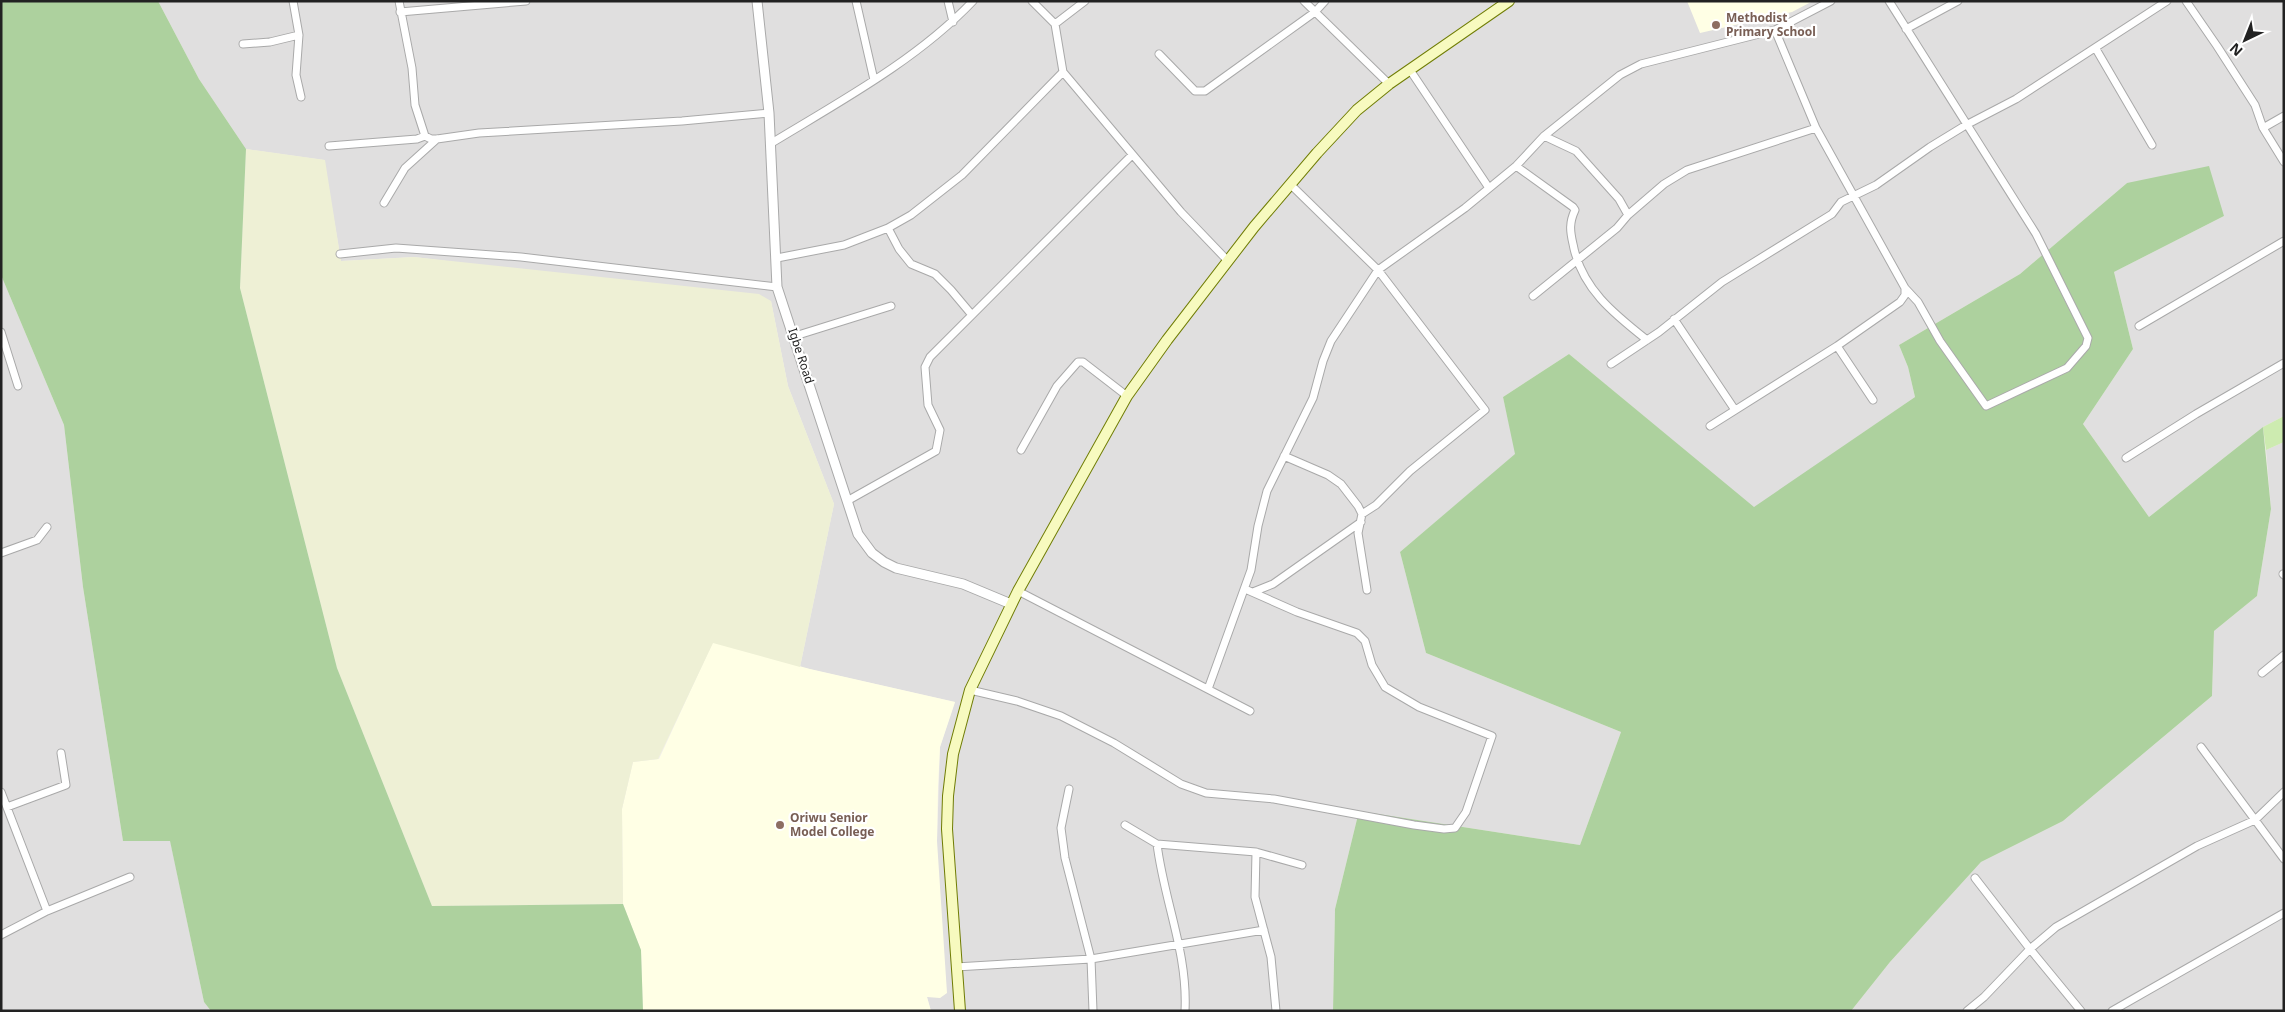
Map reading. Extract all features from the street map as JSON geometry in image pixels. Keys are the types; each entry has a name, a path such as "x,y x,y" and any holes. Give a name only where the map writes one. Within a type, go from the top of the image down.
{"main road":[{"path":"960,1011 950,881 948,796 953,754 970,690 1018,591 1127,396 1227,260 1290,184 1357,110 1389,84 1509,1"}],"street":[{"path":"293,1 295,21 299,35 296,75 301,97"},
{"path":"400,1 400,12 412,68 415,105 425,136 431,139 478,133 682,121 769,113"},
{"path":"400,12 526,1"},
{"name":"Igbe Road","path":"757,1 769,113 778,287 858,534 872,553 896,568 963,584 1011,604"},
{"path":"856,1 874,80"},
{"path":"948,1 954,22"},
{"path":"770,144 874,80 954,22 974,1"},
{"path":"1032,1 1055,24 1064,72 1181,212 1227,260"},
{"path":"1055,24 1085,1"},
{"path":"1304,1 1389,84"},
{"path":"1159,54 1195,92 1199,93 1205,91 1315,12 1325,1"},
{"path":"1208,689 1245,589 1266,491 1312,398 1331,341 1340,324 1378,270 1465,208 1516,166 1544,136 1620,75 1641,64 1775,30 1831,1"},
{"path":"1775,30 1816,128 1853,197 1905,288 1918,302 1940,341 1986,406 2067,368 2086,346 2088,338 2036,234 1889,1"},
{"path":"1906,29 1958,1"},
{"path":"1611,364 1722,282 1832,214 1841,202 1876,185 1930,147 1966,125 2016,99 2096,49 2167,1"},
{"path":"2186,1 2218,46 2254,105 2263,128 2284,162"},
{"path":"243,44 270,42 299,35"},
{"path":"2096,49 2152,145"},
{"path":"1410,70 1489,188"},
{"path":"777,258 844,245 888,228 911,215 962,175 1064,72"},
{"path":"2263,128 2284,116"},
{"path":"1533,296 1617,228 1628,214 1664,184 1687,170 1816,128"},
{"path":"329,146 417,139 425,136"},
{"path":"1544,136 1576,151 1619,200 1628,214"},
{"path":"384,203 406,168 437,139"},
{"path":"847,501 936,451 940,430 928,405 925,367 934,353 1132,154"},
{"path":"1516,166 1573,207 1574,210 1570,224 1576,262 1592,290 1646,340"},
{"path":"1253,592 1273,584 1362,518 1388,496 1410,471 1485,410 1378,270 1290,184"},
{"path":"888,228 899,249 911,264 934,274 952,290 972,315"},
{"path":"2139,326 2284,241"},
{"path":"340,254 396,248 521,257 778,287"},
{"path":"1710,426 1837,346 1900,302 1905,295 1905,288"},
{"path":"794,336 891,306"},
{"path":"1674,319 1735,410"},
{"path":"1,332 18,386"},
{"path":"1837,346 1872,400"},
{"path":"1021,450 1057,386 1078,362 1083,362 1127,396"},
{"path":"2126,458 2196,414 2284,363"},
{"path":"1284,456 1328,475 1341,484 1362,518 1358,533 1367,590"},
{"path":"1,553 37,540 47,526"},
{"path":"970,690 1017,701 1061,716 1114,743 1181,784 1206,793 1274,799 1414,825 1444,829 1455,828 1466,812 1492,736 1419,707 1385,687 1372,665 1366,642 1357,633 1297,612 1245,589"},
{"path":"1018,591 1250,711"},
{"path":"2262,673 2284,655"},
{"path":"2201,747 2284,859"},
{"path":"7,807 66,785 61,754"},
{"path":"1069,789 1061,828 1091,959 1093,1011"},
{"path":"1,792 47,911"},
{"path":"1967,1011 1984,997 2030,949 2056,927 2197,846 2255,820 2284,792"},
{"path":"1125,825 1157,844 1256,852 1302,865"},
{"path":"1157,844 1160,869 1184,968 1185,1011"},
{"path":"1256,852 1255,897 1272,957 1278,1009"},
{"path":"1,935 47,911 130,876"},
{"path":"1975,878 2081,1011"},
{"path":"2112,1011 2284,913"},
{"path":"956,968 1091,959 1264,930"}],"shaded area":[{"path":"158,1 2284,1 2284,416 2263,427 2149,517 2083,424 2133,349 2114,272 2224,216 2127,183 2020,274 1899,345 1908,367 1915,397 1754,508 1569,354 1503,397 1516,454 1400,552 1426,653 1621,732 1580,845 1359,811 1335,909 1333,1011 931,1011 927,997 937,841 940,747 955,702 800,667 834,504 788,386 771,301 414,257 341,261 324,160 246,149 199,79"},
{"name":"Methodist Primary School","path":"1687,1 1813,1 1792,12 1700,33"},
{"path":"246,149 325,160 341,261 414,257 759,294 771,301 788,386 834,504 800,667 713,643 658,759 633,762 622,809 623,904 432,906 337,668 240,288"},
{"path":"1,275 64,425 83,587 123,841 170,840 204,1002 211,1011 1,1011"},
{"path":"2284,442 2284,1011 1851,1011 1890,962 1981,862 2063,821 2212,696 2214,631 2257,596 2271,509 2266,450"},
{"name":"Oriwu Senior Model College","path":"713,642 810,669 955,702 940,747 938,787 937,841 947,993 940,998 927,997 931,1011 643,1011 641,950 623,904 622,809 633,762 659,759"}],"green space":[{"path":"1,1 158,1 199,79 246,149 240,288 337,668 432,906 623,904 641,950 643,1011 211,1011 204,1002 170,841 123,841 83,587 64,425 1,275"},
{"path":"2209,166 2224,216 2114,272 2133,349 2083,424 2149,517 2263,427 2271,509 2257,596 2214,631 2212,696 2063,821 1981,862 1890,962 1851,1011 1333,1011 1335,909 1359,811 1580,845 1621,732 1426,653 1400,552 1515,454 1503,397 1569,354 1754,507 1915,397 1908,367 1899,345 2020,274 2127,183"},
{"path":"2284,416 2284,442 2266,450 2263,427"}],"place":[{"name":"Methodist Primary School","path":"1716,25"},
{"name":"Oriwu Senior Model College","path":"780,825"}]}
